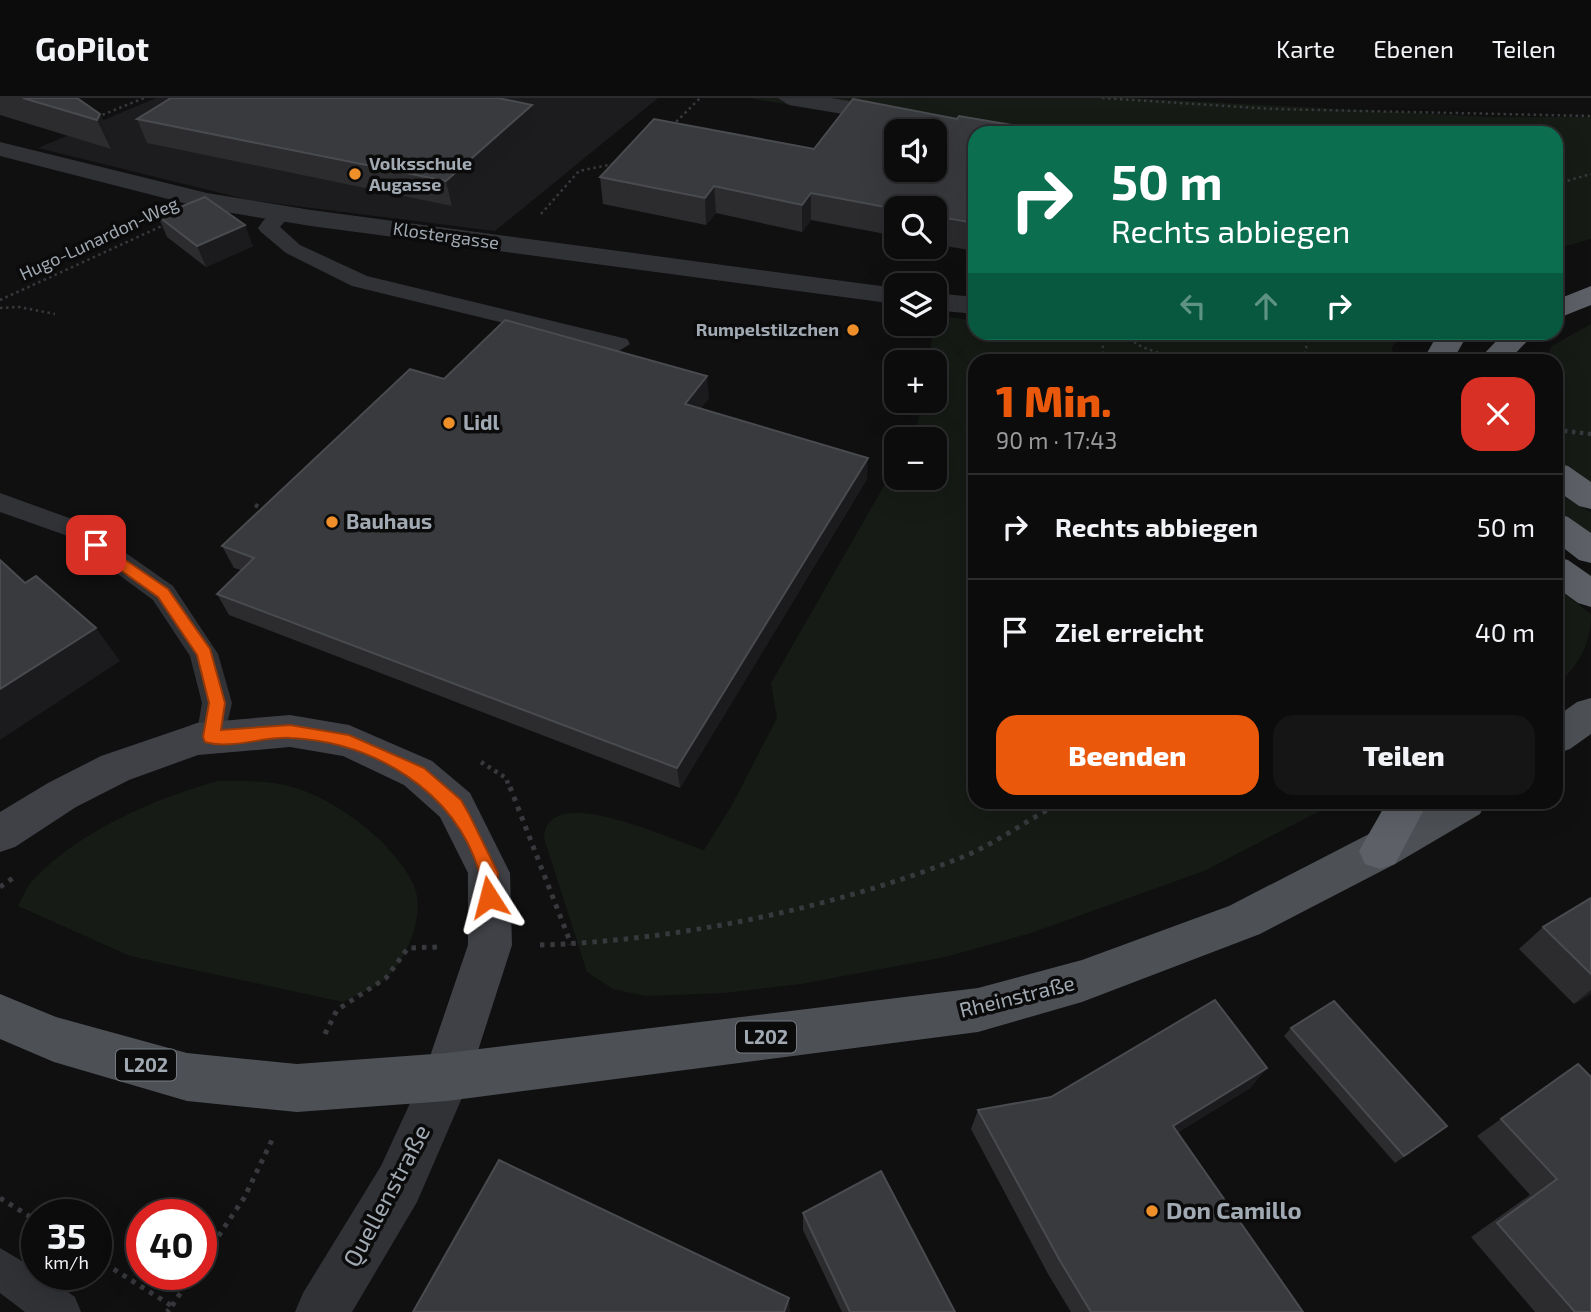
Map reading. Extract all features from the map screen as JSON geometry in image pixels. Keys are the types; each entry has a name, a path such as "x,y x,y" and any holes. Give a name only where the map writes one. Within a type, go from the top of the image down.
{"highway":[{"path":"1563,282 1591,276"},
{"path":"1563,308 1591,294"},
{"path":"1499,354 1514,340"},
{"path":"1563,479 1591,498"},
{"path":"1563,530 1591,551"},
{"path":"1563,574 1591,594"},
{"path":"1380,851 1404,809"}],"main road":[{"path":"1563,733 1591,713"},
{"name":"Rheinstraße","path":"447,1077 978,1010 1082,981 1244,920 1380,851 1453,809"},
{"name":"L202","path":"0,1016 54,1039 187,1077 297,1088 447,1077"}],"street":[{"path":"789,98 968,127"},
{"name":"Klostergasse","path":"0,149 207,201 884,294"},
{"path":"947,303 968,305"},
{"path":"0,834 62,795 164,749 211,737 302,733 349,741 418,773 455,805 489,873 490,945 447,1077"},
{"name":"Quellenstraße","path":"322,1312 399,1184 447,1077"}],"lane":[{"path":"282,213 268,228 293,249 360,281 619,344"},
{"path":"0,502 74,529 163,593 204,653 217,703 211,737"},
{"path":"0,1268 60,1312"}],"path":[{"path":"89,120 144,98"},
{"path":"671,128 699,98"},
{"path":"1102,98 1287,110 1591,116"},
{"path":"537,218 579,172 629,160"},
{"path":"1563,182 1591,174"},
{"name":"Hugo-Lunardon-Weg","path":"0,300 190,213 207,201"},
{"name":"Hugo-Lunardon-Weg","path":"0,308 19,307 55,314"},
{"path":"1131,340 1162,354"},
{"path":"1563,431 1591,434"},
{"path":"255,505 275,514"},
{"path":"490,945 614,941 846,897 963,857 1049,809"},
{"path":"0,1198 21,1211"},
{"path":"112,1269 170,1309 183,1290"}],"shaded area":[{"name":"Volksschule Augasse","path":"156,98 658,98 495,231 249,200 38,148"},
{"path":"749,98 1131,98 1491,117 1591,117 1591,239 1563,247 1563,126 968,126 968,134 947,130 947,119 884,120"},
{"path":"947,317 968,320 968,340 1398,340 1392,347 1393,354 968,354 968,809 1324,809 1204,871 1031,933 945,957 801,984 724,993 645,996 613,989 587,972 544,838 550,821 566,814 588,814 641,827 704,850 732,805 777,718 771,683 884,486 884,490 947,490 947,427 917,427 919,413 947,413 947,350 930,350 932,336 947,336"},
{"path":"1591,324 1591,483 1563,465 1563,354 1548,354 1552,346"},
{"path":"1563,497 1591,512 1591,538 1563,517"},
{"path":"1563,592 1591,614 1586,644 1571,670 1563,678"},
{"path":"218,781 274,783 309,793 327,801 363,825 394,855 414,886 418,910 407,949 385,979 343,1002 130,956 18,906 34,879 53,861 96,831 144,807"}],"building":[{"path":"23,98 77,98 100,114 97,120"},
{"path":"171,98 498,98 532,105 446,181 137,119"},
{"path":"853,99 957,119 959,116 1017,126 968,126 968,222 947,218 947,196 884,196 884,207 811,193 802,205 714,186 705,198 600,177 654,119 814,149"},
{"path":"205,197 245,225 197,246 158,216"},
{"path":"505,320 707,376 685,404 868,458 677,768 217,594 254,558 222,546 410,369 444,379"},
{"path":"0,560 25,583 36,576 96,628 0,689"},
{"path":"1591,898 1591,974 1543,927"},
{"path":"1215,1000 1267,1068 1173,1126 1303,1312 1091,1312 978,1110 1051,1097"},
{"path":"1334,1001 1447,1126 1404,1156 1291,1028"},
{"path":"1578,1064 1591,1077 1591,1312 1575,1312 1497,1223 1557,1179 1501,1119"},
{"path":"499,1160 789,1298 784,1312 413,1312"},
{"path":"881,1171 955,1312 850,1312 803,1213"}],"place":[{"name":"Volksschule Augasse","path":"355,174"},
{"name":"Rumpelstilzchen","path":"853,330"},
{"name":"Lidl","path":"449,423"},
{"name":"Bauhaus","path":"332,522"},
{"name":"Don Camillo","path":"1152,1211"}],"route":[{"path":"96,545 163,593 204,653 217,703 211,737 290,731 310,734 349,741 418,773 455,805 489,873 489,897"}]}
